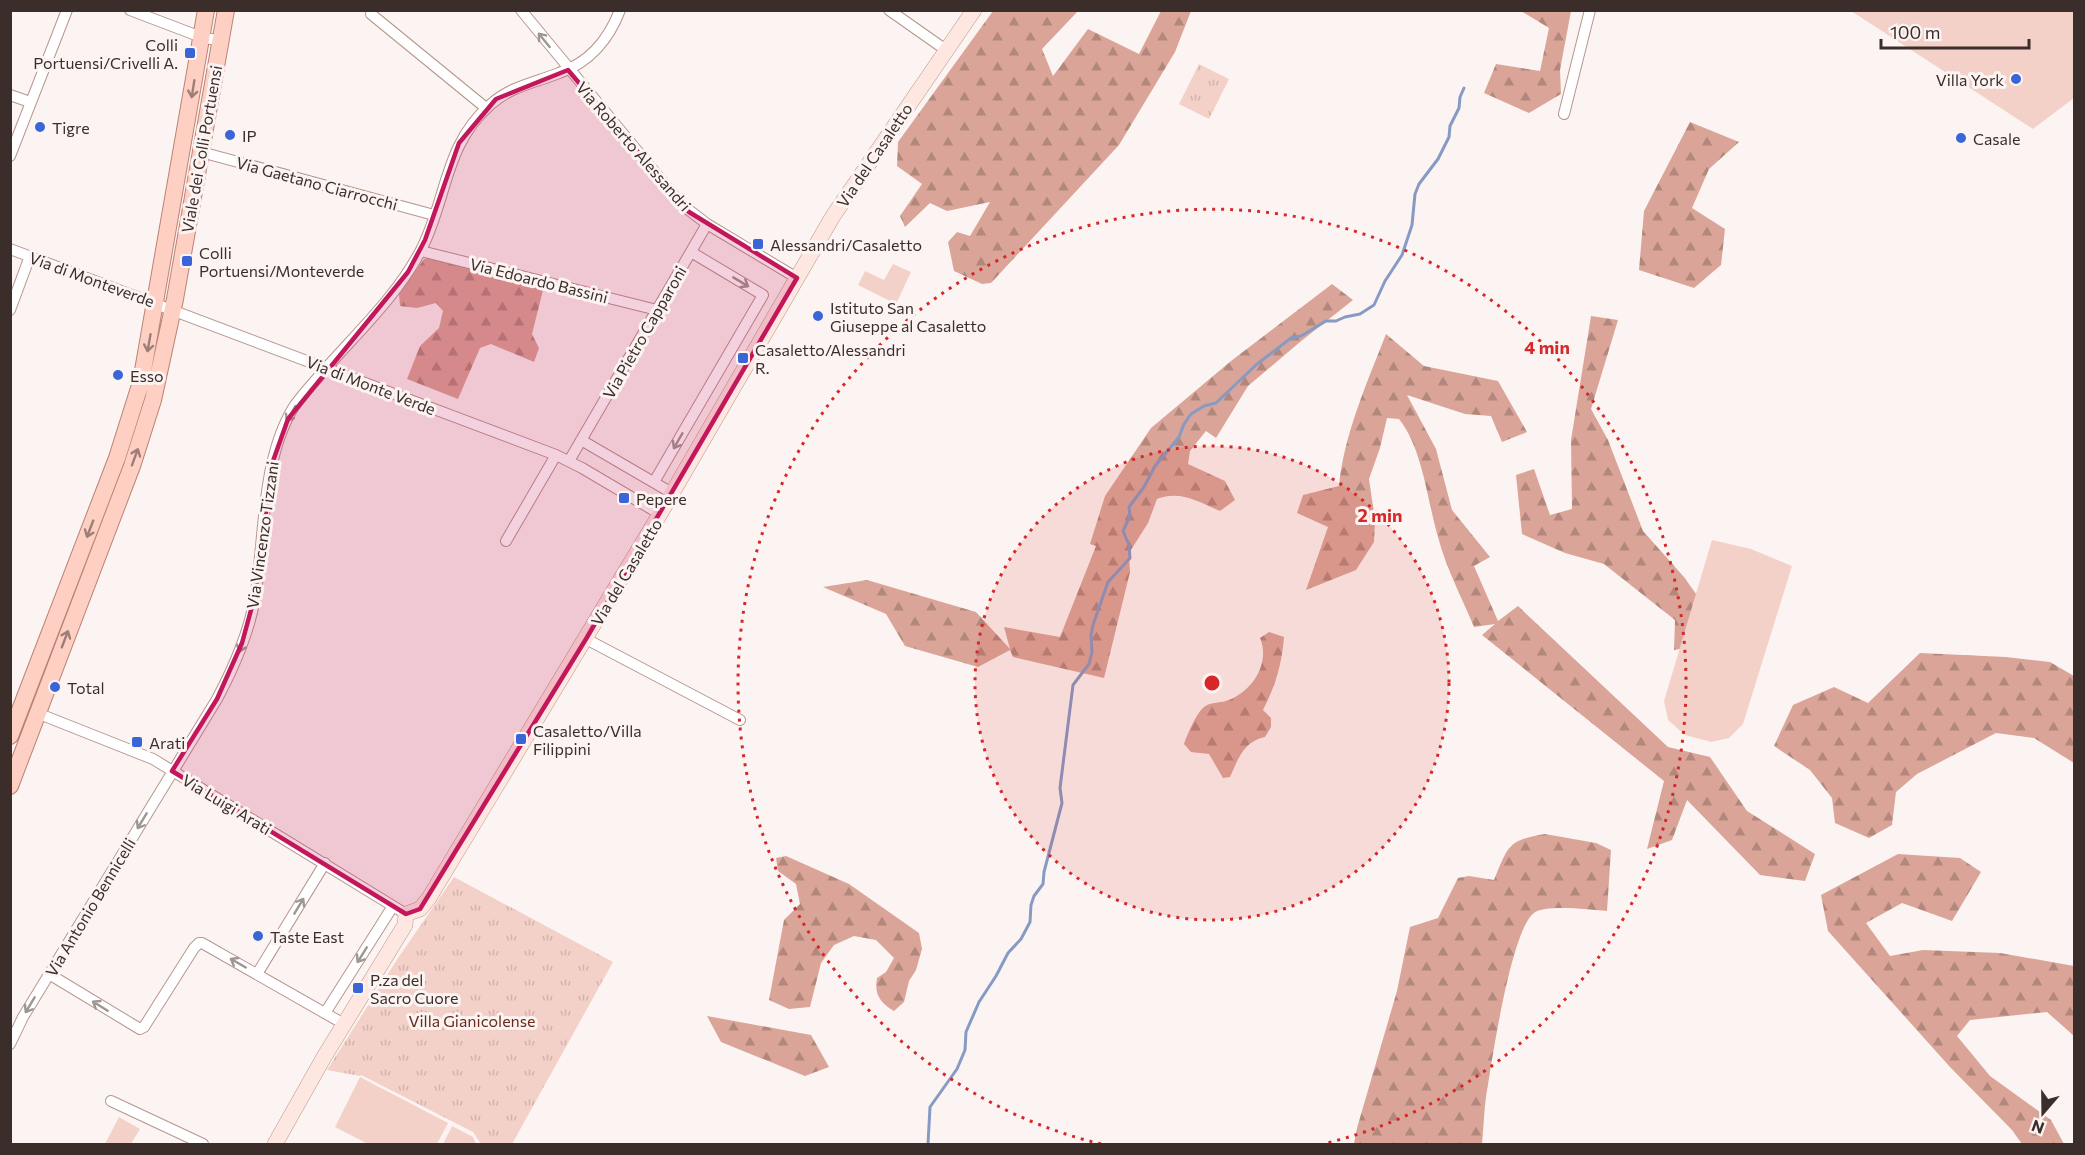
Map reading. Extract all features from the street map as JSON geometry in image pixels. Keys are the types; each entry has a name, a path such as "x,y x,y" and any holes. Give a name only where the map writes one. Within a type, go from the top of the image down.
{"main road":[{"name":"Viale dei Colli Portuensi","path":"111,498 139,391 206,10"},
{"name":"Viale dei Colli Portuensi","path":"10,786 37,714 43,673 111,498 144,432 173,310 226,10"},
{"name":"Viale dei Colli Portuensi","path":"10,736 16,705 43,673"}],"street":[{"path":"10,156 67,10"},
{"path":"130,10 201,37"},
{"name":"Via Roberto Alessandri","path":"521,10 568,70 673,196 689,212 797,278"},
{"name":"Via Vincenzo Tizzani","path":"172,771 217,699 238,656 254,599 275,452 283,428 294,407 390,297 421,250 447,171 459,143 486,108 513,88 568,70 597,49 610,31 620,10"},
{"path":"888,10 946,50"},
{"name":"Via del Casaletto","path":"406,914 420,909 429,898 586,639 837,209 974,10"},
{"path":"1564,114 1590,10"},
{"path":"371,14 486,108"},
{"name":"Viale dei Colli Portuensi","path":"201,37 220,41"},
{"path":"10,95 30,102"},
{"name":"Via Gaetano Ciarrocchi","path":"201,152 434,214"},
{"name":"Via Pietro Capparoni","path":"569,461 707,224"},
{"name":"Via di Monteverde","path":"10,249 173,310"},
{"name":"Via Edoardo Bassini","path":"421,250 657,310"},
{"path":"654,482 763,295 691,252"},
{"path":"10,310 30,256"},
{"name":"Via di Monte Verde","path":"173,310 556,455 660,514"},
{"path":"581,440 672,493"},
{"path":"506,541 556,455"},
{"path":"586,639 740,720"},
{"name":"Via Luigi Arati","path":"37,714 136,751 406,914"},
{"name":"Via Antonio Bennicelli","path":"10,1044 48,974 172,771"},
{"path":"257,974 325,863"},
{"path":"325,1013 393,906"},
{"path":"274,1144 405,925 406,914"},
{"path":"48,974 140,1029 144,1027 194,948 200,943 344,1024"},
{"path":"111,1101 203,1144"}],"highlighted area":[{"path":"568,70 689,212 797,278 586,639 420,909 406,914 172,771 217,699 242,643 254,599 273,461 288,419 408,272 425,240 459,143 496,99"}],"green space":[{"path":"993,11 1078,11 1042,49 1053,76 1088,29 1139,54 1161,11 1191,11 1175,52 1119,145 991,283 982,284 954,271 948,242 957,232 970,236 990,202 947,211 930,203 905,227 900,216 922,184 897,166 898,142"},
{"path":"1521,11 1571,11 1560,70 1561,94 1529,113 1484,93 1496,64 1540,71 1549,28"},
{"name":"Villa York","path":"1851,11 2074,11 2074,98 2033,129"},
{"path":"1199,64 1229,79 1209,119 1179,104"},
{"path":"1690,122 1739,142 1709,169 1692,208 1725,229 1721,265 1694,288 1639,270 1644,211"},
{"path":"432,257 543,290 532,334 539,348 534,362 491,344 480,348 458,399 407,379 420,346 439,328 443,311 436,303 417,308 400,306 399,294 424,259"},
{"path":"893,264 911,272 896,304 858,285 865,271 884,280"},
{"path":"1332,284 1353,300 1248,386 1216,438 1206,431 1190,451 1188,464 1225,481 1235,500 1220,511 1182,496 1157,499 1148,523 1129,553 1130,572 1104,678 1013,657 1010,650 978,667 905,646 886,614 823,587 867,580 976,612 1010,649 1004,627 1060,637 1096,546 1090,544 1105,496 1151,428 1231,361"},
{"path":"1591,316 1618,320 1591,409 1608,440 1643,531 1684,577 1711,615 1697,646 1674,650 1675,620 1604,564 1565,553 1522,534 1516,475 1534,469 1550,515 1572,509 1571,440"},
{"path":"1386,334 1424,366 1498,381 1527,432 1502,442 1491,416 1465,414 1407,395 1436,449 1452,510 1490,557 1474,566 1498,621 1518,606 1668,747 1710,757 1747,811 1815,854 1805,881 1760,875 1687,800 1672,840 1647,849 1664,781 1482,635 1495,624 1474,627 1441,549 1414,445 1399,419 1387,418 1369,479 1375,520 1374,542 1356,570 1306,590 1328,527 1297,513 1303,495 1339,486 1351,428"},
{"path":"1712,540 1751,549 1792,566 1743,724 1729,738 1711,742 1685,735 1668,720 1664,701"},
{"path":"1269,632 1284,637 1277,675 1263,710 1271,718 1271,727 1265,737 1252,742 1247,747 1230,777 1223,778 1209,754 1191,752 1184,744 1195,719 1204,707 1235,697 1251,684 1261,667 1263,658 1260,638"},
{"path":"1920,653 2006,657 2050,662 2074,676 2074,763 2034,738 1996,733 1917,774 1896,792 1892,825 1869,838 1835,823 1832,798 1810,770 1774,746 1793,705 1834,687 1868,703"},
{"path":"1545,834 1596,843 1611,850 1607,911 1569,908 1540,910 1534,913 1526,924 1511,966 1499,1021 1486,1100 1482,1144 1354,1144 1397,991 1410,927 1438,918 1458,878 1469,876 1494,880 1510,847 1523,839"},
{"path":"1898,854 1960,858 1981,872 1952,921 1902,903 1866,923 1890,956 1923,950 2000,953 2074,966 2074,1036 2047,1012 1970,1020 1957,1036 1990,1076 2051,1120 2064,1144 2022,1144 2012,1130 1950,1067 1828,931 1821,895"},
{"path":"786,856 849,884 919,933 922,949 916,970 909,981 904,1002 894,1011 879,998 876,984 877,978 886,972 894,958 876,940 854,936 834,945 821,963 810,1007 789,1009 769,1000 784,920 800,904 796,884 778,871 776,858"},
{"name":"Villa Gianicolense","path":"454,877 613,962 512,1144 481,1144 473,1132 361,1075 327,1070 398,958"},
{"path":"707,1016 811,1035 829,1067 805,1076 721,1042"},
{"path":"360,1077 448,1123 437,1144 368,1144 335,1127"},
{"path":"119,1117 140,1129 131,1144 105,1144"},
{"path":"452,1126 473,1137 476,1144 443,1144"}],"waterway":[{"path":"928,1144 930,1107 957,1069 965,1050 966,1032 979,1002 1008,953 1021,939 1030,922 1034,896 1043,884 1062,803 1060,788 1073,685 1089,664 1093,625 1108,582 1130,558 1129,545 1123,531 1130,516 1129,507 1144,487 1155,466 1179,437 1191,414 1204,406 1216,403 1257,364 1291,338 1301,336 1326,321 1336,321 1360,314 1374,305 1385,281 1402,255 1412,225 1415,194 1419,184 1438,159 1449,137 1450,126 1459,108 1464,88"}],"place":[{"name":"Colli Portuensi/Crivelli A.","path":"190,53"},
{"name":"Villa York","path":"2016,79"},
{"name":"Tigre","path":"40,127"},
{"name":"IP","path":"230,135"},
{"name":"Casale","path":"1961,138"},
{"name":"Alessandri/Casaletto","path":"758,244"},
{"name":"Colli Portuensi/Monteverde","path":"187,261"},
{"name":"Istituto San Giuseppe al Casaletto","path":"818,316"},
{"name":"Casaletto/Alessandri R.","path":"743,358"},
{"name":"Esso","path":"118,375"},
{"name":"Pepere","path":"624,498"},
{"name":"Total","path":"55,687"},
{"name":"Casaletto/Villa Filippini","path":"521,739"},
{"name":"Arati","path":"137,742"},
{"name":"Taste East","path":"258,936"},
{"name":"P.za del Sacro Cuore","path":"358,988"}]}
